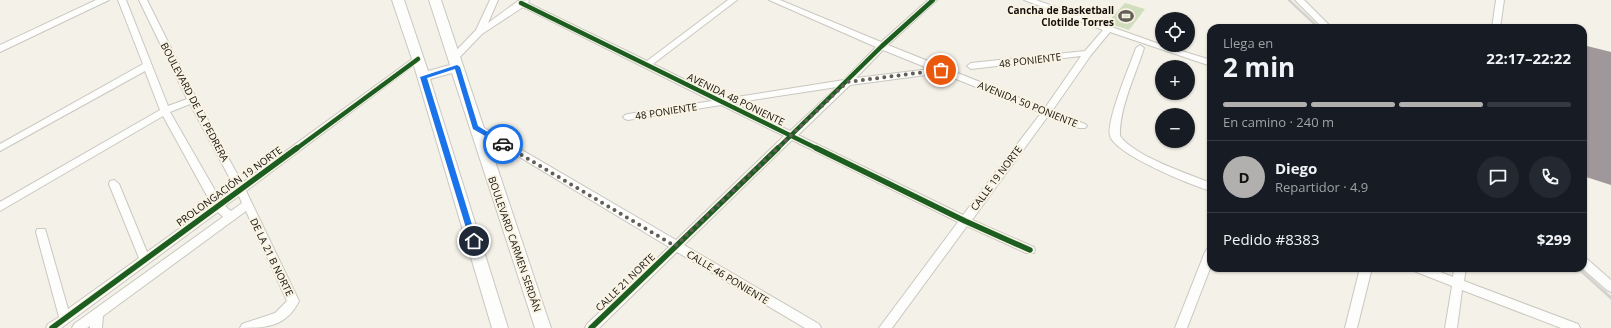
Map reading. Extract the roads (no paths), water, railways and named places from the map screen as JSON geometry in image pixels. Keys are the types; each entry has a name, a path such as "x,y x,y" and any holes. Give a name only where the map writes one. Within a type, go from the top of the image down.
{"main road":[{"path":"398,0 418,59 500,328"},
{"name":"BOULEVARD CARMEN SERDÁN","path":"435,0 543,328"},
{"path":"423,77 456,62"}],"street":[{"path":"0,49 104,0"},
{"path":"122,0 165,112 218,205 229,216"},
{"name":"BOULEVARD DE LA PEDRERA","path":"143,0 192,100 248,204"},
{"path":"456,62 479,32 494,0"},
{"path":"647,65 733,0"},
{"name":"AVENIDA 50 PONIENTE","path":"773,0 882,46 1082,126"},
{"name":"CALLE 21 NORTE","path":"591,328 847,82 882,46 933,0"},
{"path":"1028,0 1108,29 1207,61"},
{"path":"1298,0 1324,24"},
{"path":"1497,24 1500,0"},
{"path":"479,32 524,2"},
{"name":"AVENIDA 48 PONIENTE","path":"524,2 791,136 965,221 1030,250"},
{"name":"CALLE 19 NORTE","path":"885,328 1047,111 1088,53 1108,29"},
{"path":"1140,48 1116,121 1114,135 1119,144 1141,157 1207,185"},
{"name":"48 PONIENTE","path":"971,66 1088,53"},
{"name":"PROLONGACIÓN 19 NORTE","path":"52,328 240,188 418,59"},
{"path":"0,148 148,65"},
{"name":"48 PONIENTE","path":"628,116 847,82 941,70"},
{"path":"0,207 165,112 192,100"},
{"name":"CALLE 46 PONIENTE","path":"476,127 815,328"},
{"path":"114,184 145,260"},
{"path":"78,328 229,216 248,204"},
{"name":"DE LA 21 B NORTE","path":"246,328 280,317 290,309 293,301 248,204"},
{"path":"41,232 65,318"},
{"path":"1181,328 1207,262"},
{"path":"1587,266 1611,287"},
{"path":"1351,328 1365,272"},
{"path":"1429,272 1574,328"},
{"path":"1452,328 1459,272"},
{"path":"96,328 97,315"}],"railway":[{"path":"1289,0 1315,24"},
{"path":"1582,272 1611,298"}],"place":[{"name":"Cancha de Basketball Clotilde Torres","path":"1126,16"}]}
